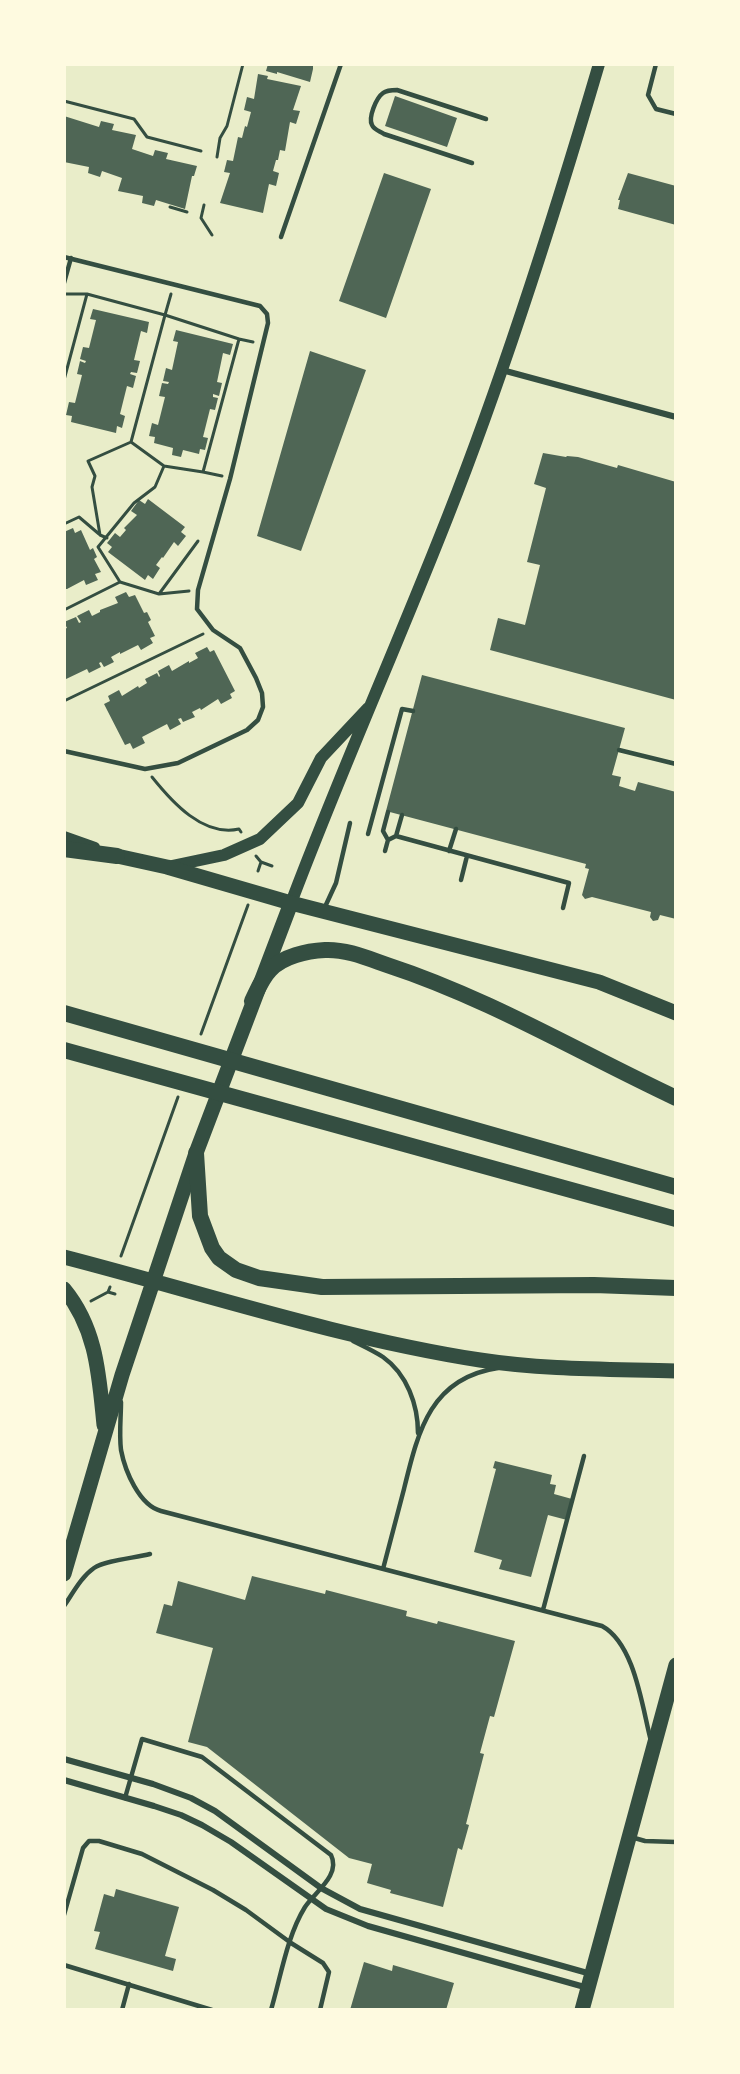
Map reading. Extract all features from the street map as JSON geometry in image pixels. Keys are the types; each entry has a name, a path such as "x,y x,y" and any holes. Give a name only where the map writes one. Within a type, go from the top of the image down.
{"highway":[{"path":"64,849 117,856 167,867 291,903 598,982 675,1013"},
{"path":"64,1575 122,1375 153,1280 196,1153 291,903"},
{"path":"252,1001 271,969 288,958 327,950 358,955 458,992 675,1098"},
{"path":"64,1013 675,1187"},
{"path":"64,1050 675,1219"},
{"path":"196,1153 200,1216 212,1248 219,1258 236,1270 260,1278 322,1287 594,1285 675,1288"},
{"path":"64,1257 333,1329 430,1351 521,1365 573,1369 675,1371"},
{"path":"64,1289 78,1308 95,1348 105,1432"},
{"path":"582,2010 675,1665"}],"main road":[{"path":"291,903 448,515 502,370 581,128 599,64"},
{"path":"167,867 224,855 260,839 298,803 321,758 373,703"}],"street":[{"path":"502,370 675,417"},
{"path":"64,836 117,856"},
{"path":"64,1759 171,1790 215,1811 321,1888 370,1913 590,1981"},
{"path":"64,1780 181,1815 202,1825 231,1842 311,1900 326,1909 368,1926 590,1981"}],"lane":[{"path":"281,237 341,64"},
{"path":"656,64 648,95 656,109 675,114"},
{"path":"472,163 384,134 373,128 371,117 383,93 397,90 486,119"},
{"path":"64,257 260,306 267,314 268,323 230,478 198,590 197,609 213,630 240,648 262,693 263,707 258,720 247,730 178,763 145,769 64,751"},
{"path":"64,283 71,258"},
{"path":"368,834 402,709 413,711"},
{"path":"619,750 675,764"},
{"path":"385,851 388,840 383,831 388,812"},
{"path":"396,836 402,815"},
{"path":"324,911 336,883 350,823"},
{"path":"449,851 456,830"},
{"path":"388,840 396,836 569,883 563,908"},
{"path":"461,880 467,856"},
{"path":"333,1329 384,1358 395,1369 409,1390 418,1411 418,1434"},
{"path":"383,1569 418,1434 431,1409 458,1381 477,1372 521,1365"},
{"path":"122,1375 120,1440 124,1459 144,1500 155,1510 543,1610 594,1624 611,1632 628,1658 653,1749"},
{"path":"543,1610 584,1456"},
{"path":"64,1606 81,1581 94,1569 150,1554"},
{"path":"125,1798 142,1739 202,1757 331,1855 334,1865 330,1875 300,1918 272,2010"},
{"path":"630,1837 645,1841 675,1842"},
{"path":"64,1915 83,1848 89,1841 99,1841 150,1857 246,1910 327,1967 328,1977 320,2010"},
{"path":"64,1965 212,2010"},
{"path":"122,2010 129,1984"}],"path":[{"path":"217,157 220,138 227,126 243,64"},
{"path":"64,101 134,119 147,137 201,151"},
{"path":"204,205 201,218 212,235"},
{"path":"170,207 187,212"},
{"path":"100,535 92,487 95,476 88,461 130,441 174,284"},
{"path":"64,294 87,294 253,342"},
{"path":"64,380 87,294"},
{"path":"203,472 238,339"},
{"path":"130,441 164,466 230,478"},
{"path":"164,466 155,487 134,503 98,547 120,582 159,594 198,590"},
{"path":"64,524 79,517 100,535 107,538"},
{"path":"159,594 198,541"},
{"path":"64,610 120,582"},
{"path":"64,701 213,630"},
{"path":"145,769 169,799 193,818 219,830 239,829"},
{"path":"252,852 261,862 272,866"},
{"path":"258,871 261,862"},
{"path":"216,992 248,902"},
{"path":"121,1256 153,1164"},
{"path":"91,1301 108,1292 110,1287"},
{"path":"108,1292 115,1294"}],"building":[{"path":"268,64 313,64 310,82 266,71"},
{"path":"258,74 268,76 267,79 301,86 293,110 300,111 296,124 290,122 285,151 280,150 278,160 276,160 273,171 279,173 276,186 269,184 263,213 220,203 230,173 224,172 227,160 233,161 238,137 242,138 245,126 247,127 251,112 244,110 247,97 254,99"},
{"path":"395,96 457,118 447,147 385,126"},
{"path":"64,116 99,127 101,121 114,124 112,130 136,135 132,149 153,156 155,150 168,153 166,159 197,166 192,176 185,209 156,200 154,206 142,203 143,196 118,191 122,178 102,171 100,177 88,173 89,167 64,162"},
{"path":"384,173 431,189 386,318 339,301"},
{"path":"628,173 676,186 676,225 618,209 620,200 618,200"},
{"path":"93,309 149,322 147,333 141,331 134,360 140,361 137,373 131,372 130,374 136,376 133,388 127,386 120,414 125,416 122,428 117,426 116,433 71,422 72,416 66,415 69,402 75,403 82,375 77,374 80,361 85,363 86,361 80,359 83,347 89,348 96,320 90,319"},
{"path":"176,330 233,344 230,355 223,353 217,382 222,383 219,396 213,394 213,397 218,398 215,410 210,409 203,437 208,438 205,450 200,449 199,454 183,450 181,457 172,455 173,448 154,443 155,437 149,436 152,423 158,425 165,397 159,396 162,383 168,384 169,382 163,381 166,368 172,370 178,342 173,341"},
{"path":"310,351 366,370 301,551 257,536"},
{"path":"543,453 578,457 617,468 618,465 676,482 676,700 490,650 498,618 525,625 540,565 527,562 546,488 534,484"},
{"path":"148,499 185,527 181,532 186,536 178,546 174,542 162,557 156,565 160,568 153,579 148,575 145,580 108,552 112,547 107,543 115,533 120,537 126,530 124,528 137,515 131,511 139,500 145,504"},
{"path":"73,528 75,533 81,530 90,550 93,548 97,557 94,559 101,572 95,574 98,580 86,585 84,580 64,589 64,532"},
{"path":"126,592 129,597 135,595 144,613 147,612 151,620 148,622 155,636 150,638 153,643 141,650 138,645 120,654 120,652 111,657 114,662 104,667 101,662 99,663 101,667 89,673 87,669 64,680 64,629 67,628 64,622 76,617 79,623 81,622 77,616 89,610 92,616 118,603 115,597"},
{"path":"207,647 210,652 214,650 235,691 230,694 232,698 221,704 218,699 201,710 200,708 192,712 195,717 183,722 181,718 178,719 181,724 170,730 167,724 142,737 145,743 133,749 130,743 125,745 104,704 110,701 108,696 119,690 122,696 138,686 139,688 147,683 145,679 157,673 159,677 158,671 169,665 172,671 198,658 195,653"},
{"path":"422,675 625,728 612,775 621,777 619,786 635,791 638,782 676,792 676,919 660,915 658,920 653,921 650,917 651,912 592,897 585,899 582,895 589,869 585,868 586,864 386,811"},
{"path":"495,1461 552,1475 550,1484 556,1485 554,1494 572,1499 567,1520 548,1515 531,1577 499,1569 502,1560 474,1552 496,1469 493,1468"},
{"path":"252,1576 325,1594 326,1590 407,1611 406,1616 437,1624 438,1621 515,1641 494,1717 490,1716 480,1753 484,1754 466,1824 469,1825 462,1850 458,1848 443,1907 390,1893 391,1890 367,1883 372,1864 349,1858 207,1747 188,1742 213,1648 156,1633 164,1604 172,1606 178,1581 245,1600"},
{"path":"116,1889 179,1907 165,1956 176,1959 173,1971 95,1949 100,1932 94,1931 104,1894 114,1897"},
{"path":"364,1962 392,1971 393,1965 454,1983 446,2010 350,2010"}]}
